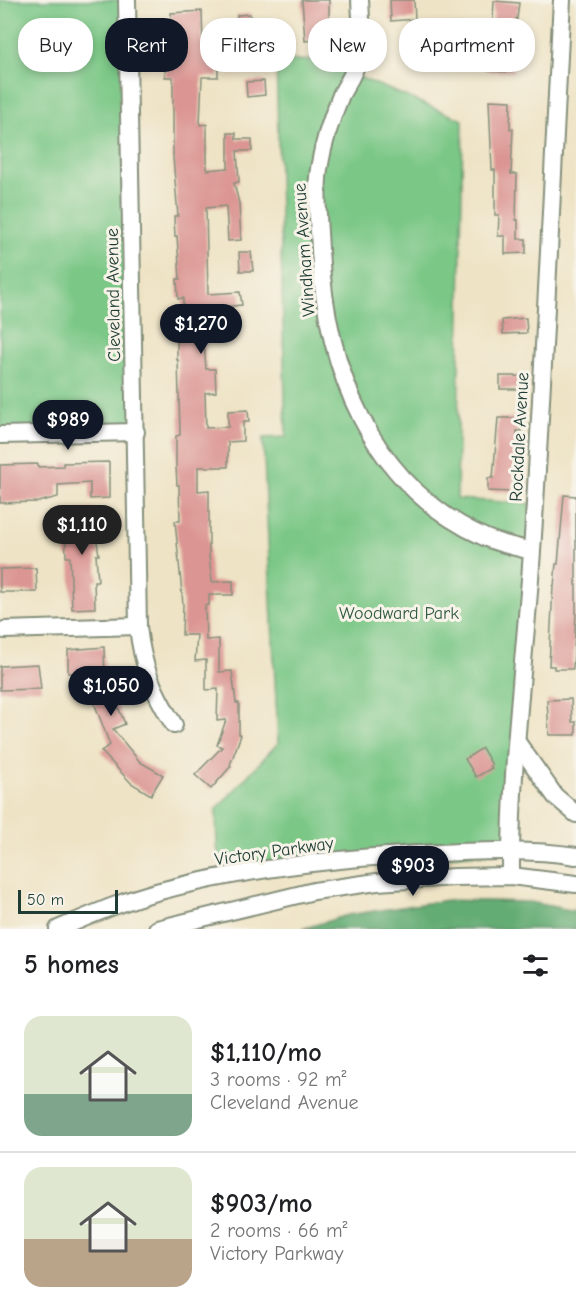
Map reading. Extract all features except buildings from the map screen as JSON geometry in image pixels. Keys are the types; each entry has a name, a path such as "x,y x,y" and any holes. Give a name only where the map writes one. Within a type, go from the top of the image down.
{"street":[{"name":"Cleveland Avenue","path":"127,0 138,626 147,675 157,698 174,725"},
{"name":"Windham Avenue","path":"360,0 361,39 358,59 353,75 332,116 318,173 322,284 334,350 348,391 361,418 377,444 413,488 458,523 486,538 532,552"},
{"name":"Rockdale Avenue","path":"511,876 510,851 532,552 562,0"},
{"path":"0,435 136,432"},
{"path":"4,630 138,626"},
{"path":"517,742 555,796 576,814"},
{"name":"Victory Parkway","path":"58,929 117,905 160,891 224,877 299,865 364,858 510,851 576,856"},
{"path":"157,929 314,891 377,882 511,876 576,884"}],"green space":[{"path":"0,0 127,0 127,18 105,18 105,72 128,72 136,432 0,435"},
{"name":"Woodward Park","path":"308,60 308,72 355,72 354,75 463,120 457,499 535,504 510,851 224,877 217,847 216,810 278,743 263,438 286,437 276,72 296,72 296,61"},
{"path":"447,900 530,902 576,911 576,929 302,929 348,915"}]}
